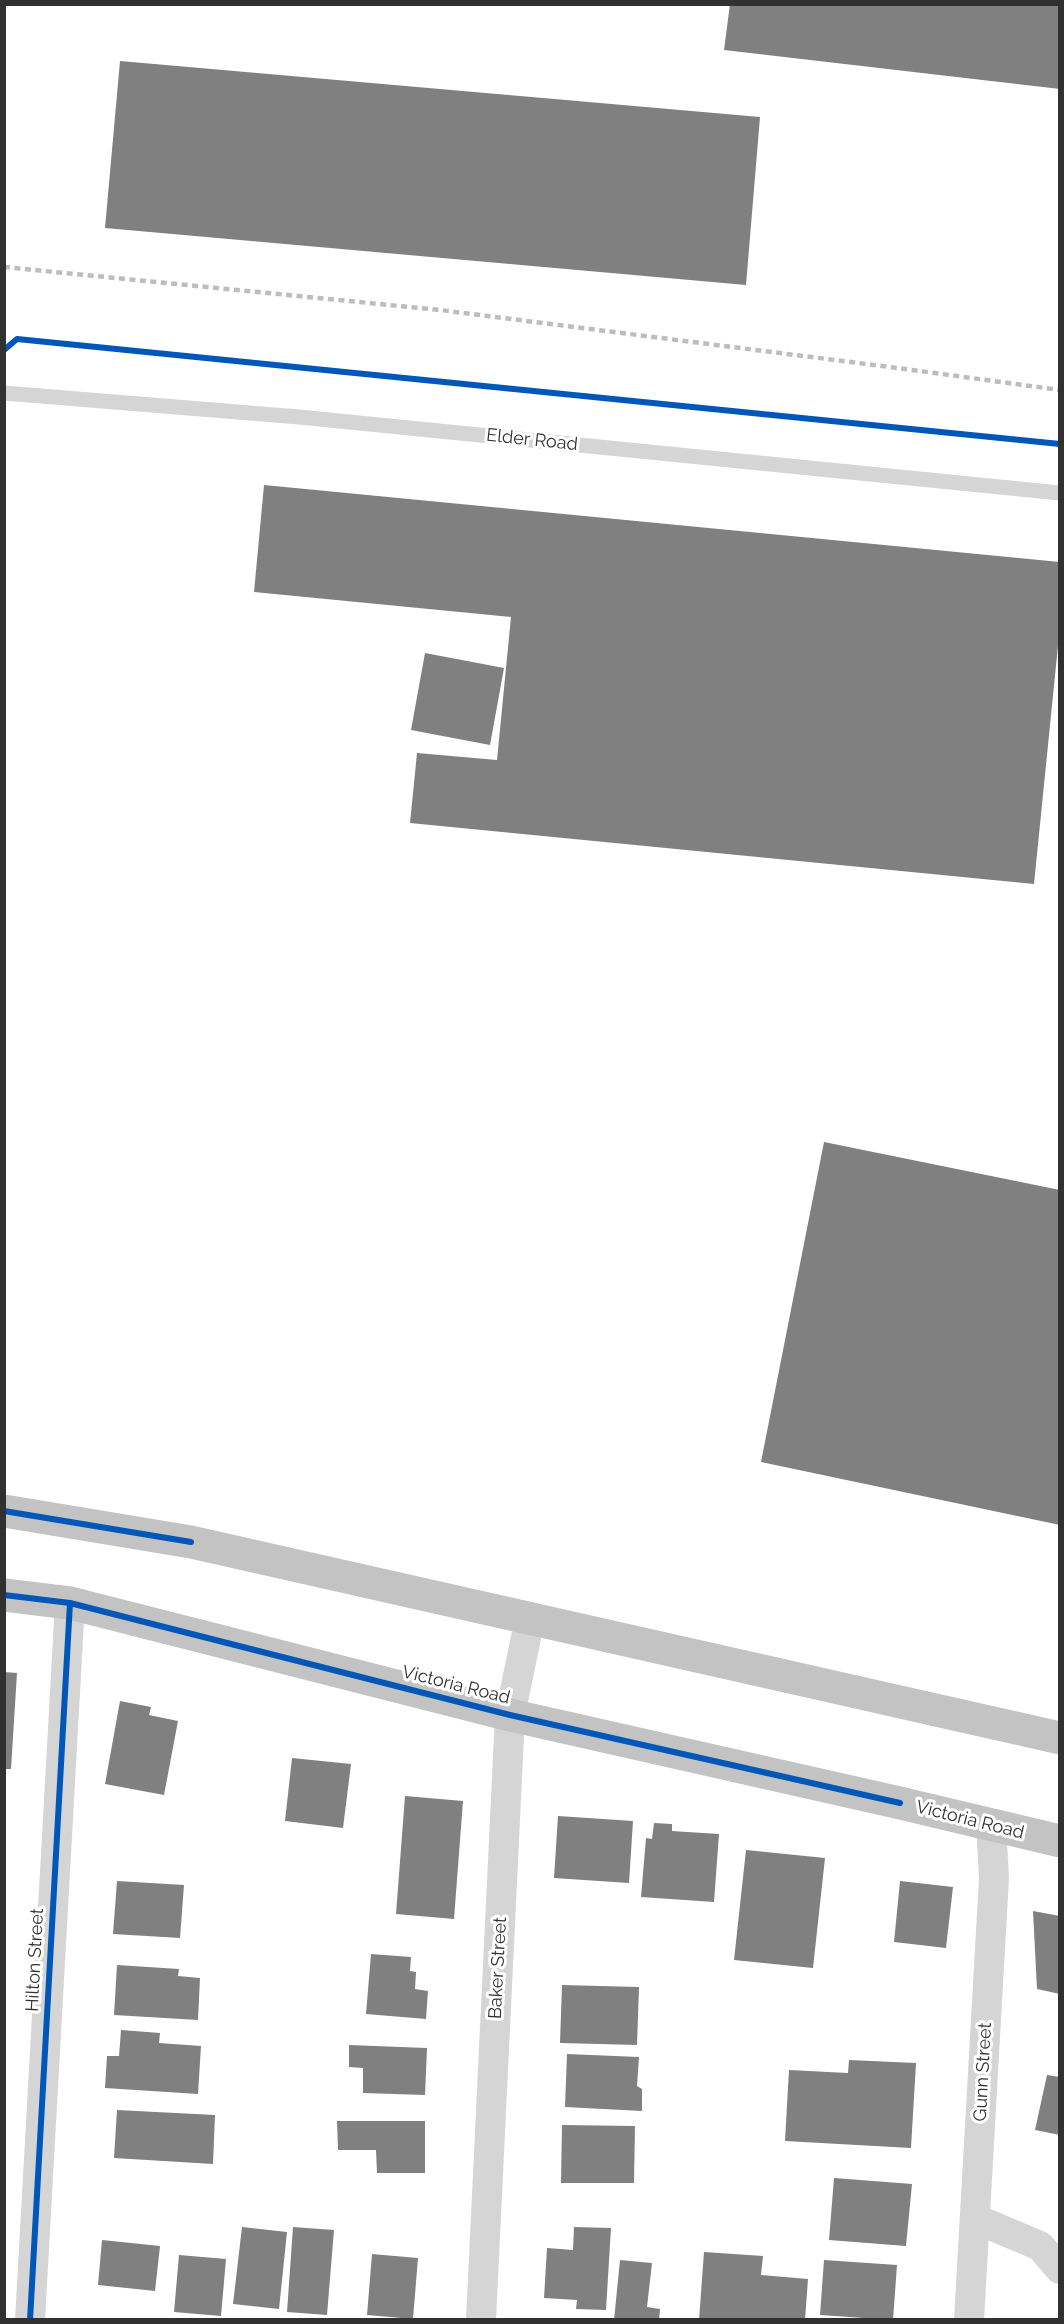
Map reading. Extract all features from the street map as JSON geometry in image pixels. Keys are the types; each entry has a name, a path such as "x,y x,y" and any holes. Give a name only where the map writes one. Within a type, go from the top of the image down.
{"highway":[{"path":"4,1511 191,1542 1059,1738"},
{"name":"Victoria Road","path":"4,1595 70,1603 510,1715 1059,1841"}],"street":[{"name":"Hilton Street","path":"30,2319 70,1603"},
{"name":"Baker Street","path":"482,2319 510,1715 530,1618"},
{"name":"Gunn Street","path":"969,2319 994,1878 991,1825"},
{"path":"976,2219 1040,2246 1059,2269"}],"lane":[{"name":"Elder Road","path":"4,393 299,417 1059,493"}],"building":[{"path":"730,4 1060,4 1060,89 724,50"},
{"path":"120,61 760,117 746,285 105,228"},
{"path":"264,485 1060,562 1060,626 1034,884 410,823 417,753 497,760 511,617 254,592"},
{"path":"425,653 504,668 490,745 411,730"},
{"path":"824,1142 1060,1190 1060,1525 761,1462"},
{"path":"4,1672 17,1673 11,1769 4,1769"},
{"path":"120,1701 151,1707 149,1715 178,1721 164,1795 105,1784"},
{"path":"292,1758 351,1764 343,1828 285,1821"},
{"path":"405,1796 463,1801 454,1919 396,1914"},
{"path":"558,1816 633,1821 629,1883 554,1878"},
{"path":"654,1823 672,1824 672,1831 719,1834 714,1902 641,1897 646,1838 652,1839"},
{"path":"746,1850 825,1858 813,1968 734,1960"},
{"path":"117,1881 184,1885 180,1938 113,1934"},
{"path":"900,1881 953,1887 946,1948 894,1942"},
{"path":"1033,1911 1060,1916 1060,1994 1037,1989"},
{"path":"371,1954 411,1957 410,1971 416,1972 415,1989 428,1991 426,2019 366,2014"},
{"path":"117,1965 179,1969 178,1976 200,1978 198,2020 114,2015"},
{"path":"562,1985 639,1987 637,2045 560,2043"},
{"path":"121,2030 160,2033 159,2043 201,2046 198,2094 105,2088 107,2056 119,2056"},
{"path":"349,2045 427,2048 425,2095 363,2093 363,2068 349,2067"},
{"path":"567,2054 639,2057 637,2086 642,2089 642,2111 565,2107"},
{"path":"849,2060 916,2063 911,2148 785,2141 789,2070 848,2073"},
{"path":"1047,2075 1060,2077 1060,2135 1035,2130"},
{"path":"117,2110 215,2115 213,2164 114,2158"},
{"path":"337,2121 425,2121 425,2173 377,2173 376,2150 338,2150"},
{"path":"562,2125 635,2126 634,2183 561,2183"},
{"path":"834,2178 912,2184 906,2246 829,2240"},
{"path":"242,2227 287,2232 279,2309 233,2304"},
{"path":"293,2227 334,2230 327,2315 287,2312"},
{"path":"574,2227 611,2228 606,2310 576,2309 577,2300 544,2298 547,2248 573,2250"},
{"path":"102,2240 160,2246 155,2291 98,2285"},
{"path":"704,2252 763,2256 761,2275 808,2279 805,2320 699,2320"},
{"path":"372,2254 418,2258 413,2319 367,2315"},
{"path":"179,2255 226,2259 221,2316 174,2312"},
{"path":"620,2260 652,2263 647,2307 660,2309 659,2320 614,2320"},
{"path":"824,2260 897,2265 893,2320 820,2315"}],"railway":[{"path":"4,267 440,310 1060,390"}],"cycle path":[{"path":"4,350 17,339 1060,444"},
{"path":"4,1511 191,1542"},
{"path":"4,1595 70,1603 510,1715 900,1803"},
{"path":"30,2320 70,1603"}]}
